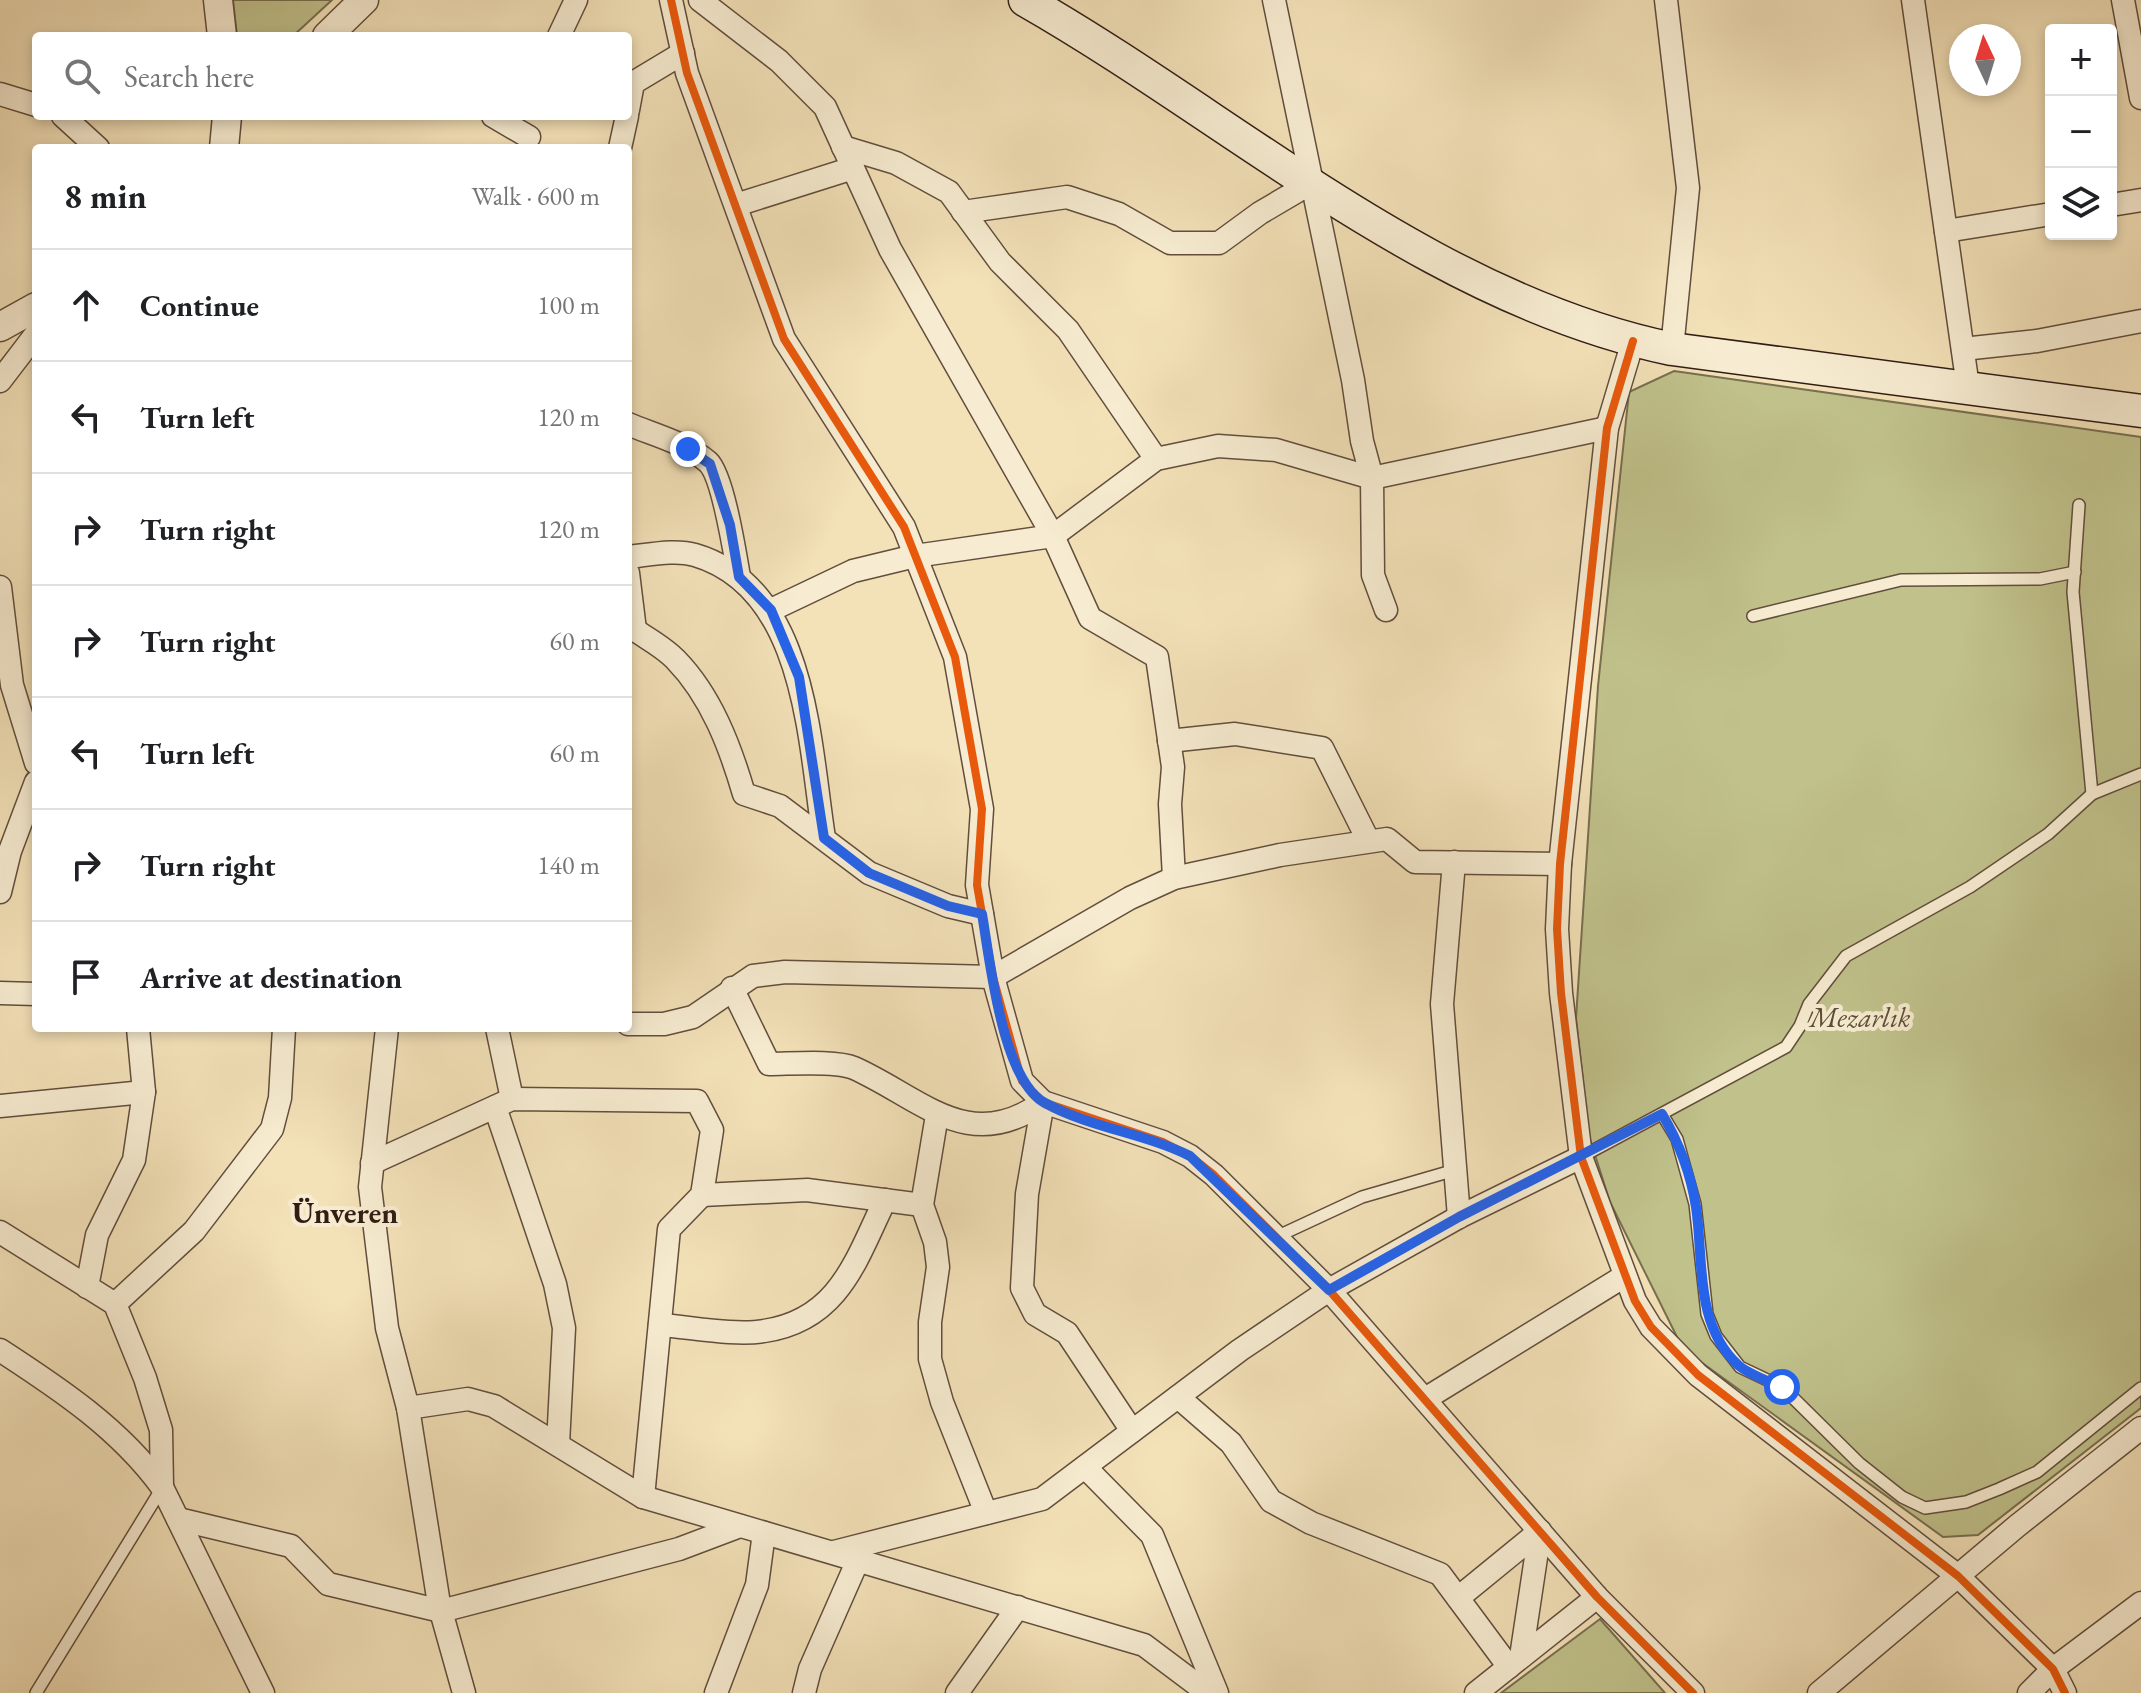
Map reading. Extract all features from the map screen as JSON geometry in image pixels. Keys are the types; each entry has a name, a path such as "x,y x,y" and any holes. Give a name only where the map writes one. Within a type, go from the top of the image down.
{"main road":[{"path":"1042,3 1311,183 1440,260 1506,295 1633,341 1672,349 2141,411"},
{"path":"1968,387 2141,397"}],"street":[{"path":"218,0 222,32"},
{"path":"331,32 364,0"},
{"path":"561,32 576,0"},
{"path":"671,0 683,53 784,339 904,527 955,657 982,809 977,885 993,977 1022,1081 1043,1102 1163,1142 1190,1156 1329,1290 1597,1597 1693,1693"},
{"path":"700,0 779,61 825,107 890,249 1053,536 1090,618 1157,657 1169,741 1174,878"},
{"path":"1274,0 1372,478 1373,575 1386,610"},
{"path":"1666,0 1688,188 1672,349"},
{"path":"1913,0 1968,387"},
{"path":"2123,0 2141,98"},
{"path":"632,88 633,83 683,53"},
{"path":"0,94 32,104"},
{"path":"67,120 94,144"},
{"path":"224,144 227,120"},
{"path":"501,120 529,134"},
{"path":"621,144 626,120"},
{"path":"843,147 896,163 949,192 1000,262 1068,330 1156,459"},
{"path":"736,205 853,168"},
{"path":"963,212 1067,197 1119,214 1170,243 1219,243 1260,213 1311,183"},
{"path":"2117,204 2141,200"},
{"path":"1946,231 2045,215"},
{"path":"1963,349 2037,341 2141,321"},
{"path":"0,327 32,322"},
{"path":"0,381 32,324"},
{"path":"1633,341 1607,428 1560,864 1557,929 1561,993 1581,1157 1623,1277 1651,1327 1698,1375 1958,1576 2053,1669 2065,1693"},
{"path":"632,426 688,449 710,464 730,525 739,577"},
{"path":"771,610 853,571 915,556 1053,536 1156,459 1218,446 1276,450 1372,478 1607,428"},
{"path":"632,557 694,554 739,577 771,610 799,677 824,838"},
{"path":"0,587 12,685 32,750"},
{"path":"632,629 675,659 709,705 732,752 744,794 780,806 869,873 948,906 982,914"},
{"path":"1169,741 1235,734 1322,748 1368,840"},
{"path":"0,892 5,846 32,790"},
{"path":"632,1024 664,1024 693,1017 753,976 785,972 993,977 1130,898 1174,878 1280,855 1387,839 1415,862 1560,864"},
{"path":"1454,862 1442,1004 1459,1217"},
{"path":"732,988 769,1064 851,1066 937,1115 990,1126 1021,1118 1043,1102"},
{"path":"0,993 32,994"},
{"path":"87,1287 97,1235 134,1160 144,1092 138,1032"},
{"path":"115,1304 194,1231 272,1129 280,1098 284,1032"},
{"path":"387,1032 370,1187 387,1328 408,1408 441,1611 464,1693"},
{"path":"497,1032 503,1103 555,1284 564,1328 558,1444"},
{"path":"0,1106 144,1092"},
{"path":"372,1163 503,1103 697,1101 712,1130 702,1195 669,1229 643,1497"},
{"path":"1043,1102 1027,1194 1022,1288 1035,1314 1067,1333 1132,1431"},
{"path":"937,1115 922,1205 935,1242 938,1267 930,1322 930,1359 942,1402 986,1513"},
{"path":"831,1552 1042,1499 1329,1290 1459,1217 1581,1157"},
{"path":"702,1195 807,1190 922,1205"},
{"path":"660,1325 763,1332 819,1312 851,1271 885,1200"},
{"path":"0,1232 115,1304 145,1378 161,1430 162,1487"},
{"path":"1425,1399 1623,1277"},
{"path":"0,1350 60,1389 115,1434 162,1487 263,1693"},
{"path":"1178,1397 1231,1443 1271,1501 1337,1535 1440,1574 1515,1662"},
{"path":"408,1408 468,1399 494,1406 643,1497 1144,1645 1208,1693"},
{"path":"1819,1693 1958,1576 2137,1440"},
{"path":"1085,1467 1152,1535 1217,1693"},
{"path":"178,1519 291,1546 328,1584 441,1611 679,1549 740,1526"},
{"path":"1458,1598 1540,1531"},
{"path":"1515,1662 1540,1531"},
{"path":"716,1693 757,1585 764,1533"},
{"path":"804,1693 810,1669 858,1560"},
{"path":"1476,1693 1597,1597"},
{"path":"2029,1693 2053,1669 2141,1603"},
{"path":"957,1693 1018,1607"}],"lane":[{"path":"2079,505 2074,606 2092,794"},
{"path":"1753,616 1901,580 2040,579 2075,572"},
{"path":"1581,1157 1786,1047 1800,1026 1809,1004 1846,956 1970,887 2048,834 2092,794 2141,774"},
{"path":"1662,1114 1677,1139 1695,1204 1707,1314 1716,1336 1740,1367 1782,1387 1859,1463 1902,1497 1925,1508 1966,1502 2025,1478 2037,1472 2141,1388"},
{"path":"1276,1237 1362,1197 1455,1170"},
{"path":"36,1693 162,1487"}],"green space":[{"path":"233,0 332,0 297,32 237,32"},
{"name":"Mezarlık","path":"1674,371 2141,437 2141,1408 1978,1535 1943,1537 1683,1349 1610,1202 1589,1136 1576,1018 1598,686 1629,392"},
{"path":"1600,1619 1665,1693 1501,1693"}],"cycle path":[{"path":"671,0 687,73 784,339 904,527 955,657 982,809 977,885 993,977 1022,1081 1043,1102 1163,1142 1190,1156 1214,1175 1329,1290 1597,1597 1693,1693"},
{"path":"1633,341 1607,428 1560,864 1557,929 1561,993 1581,1157 1635,1301 1651,1327 1698,1375 1958,1576 2053,1669 2065,1693"}],"district":[{"name":"Ünveren","path":"345,1213"}],"route":[{"path":"688,449 710,464 730,525 739,577 771,610 799,677 824,838 869,873 948,906 982,914 1012,1055 1022,1081 1032,1093 1043,1102 1070,1114 1163,1142 1190,1156 1214,1175 1329,1290 1459,1217 1662,1114 1677,1139 1695,1204 1707,1314 1716,1336 1740,1367 1782,1387"}]}
